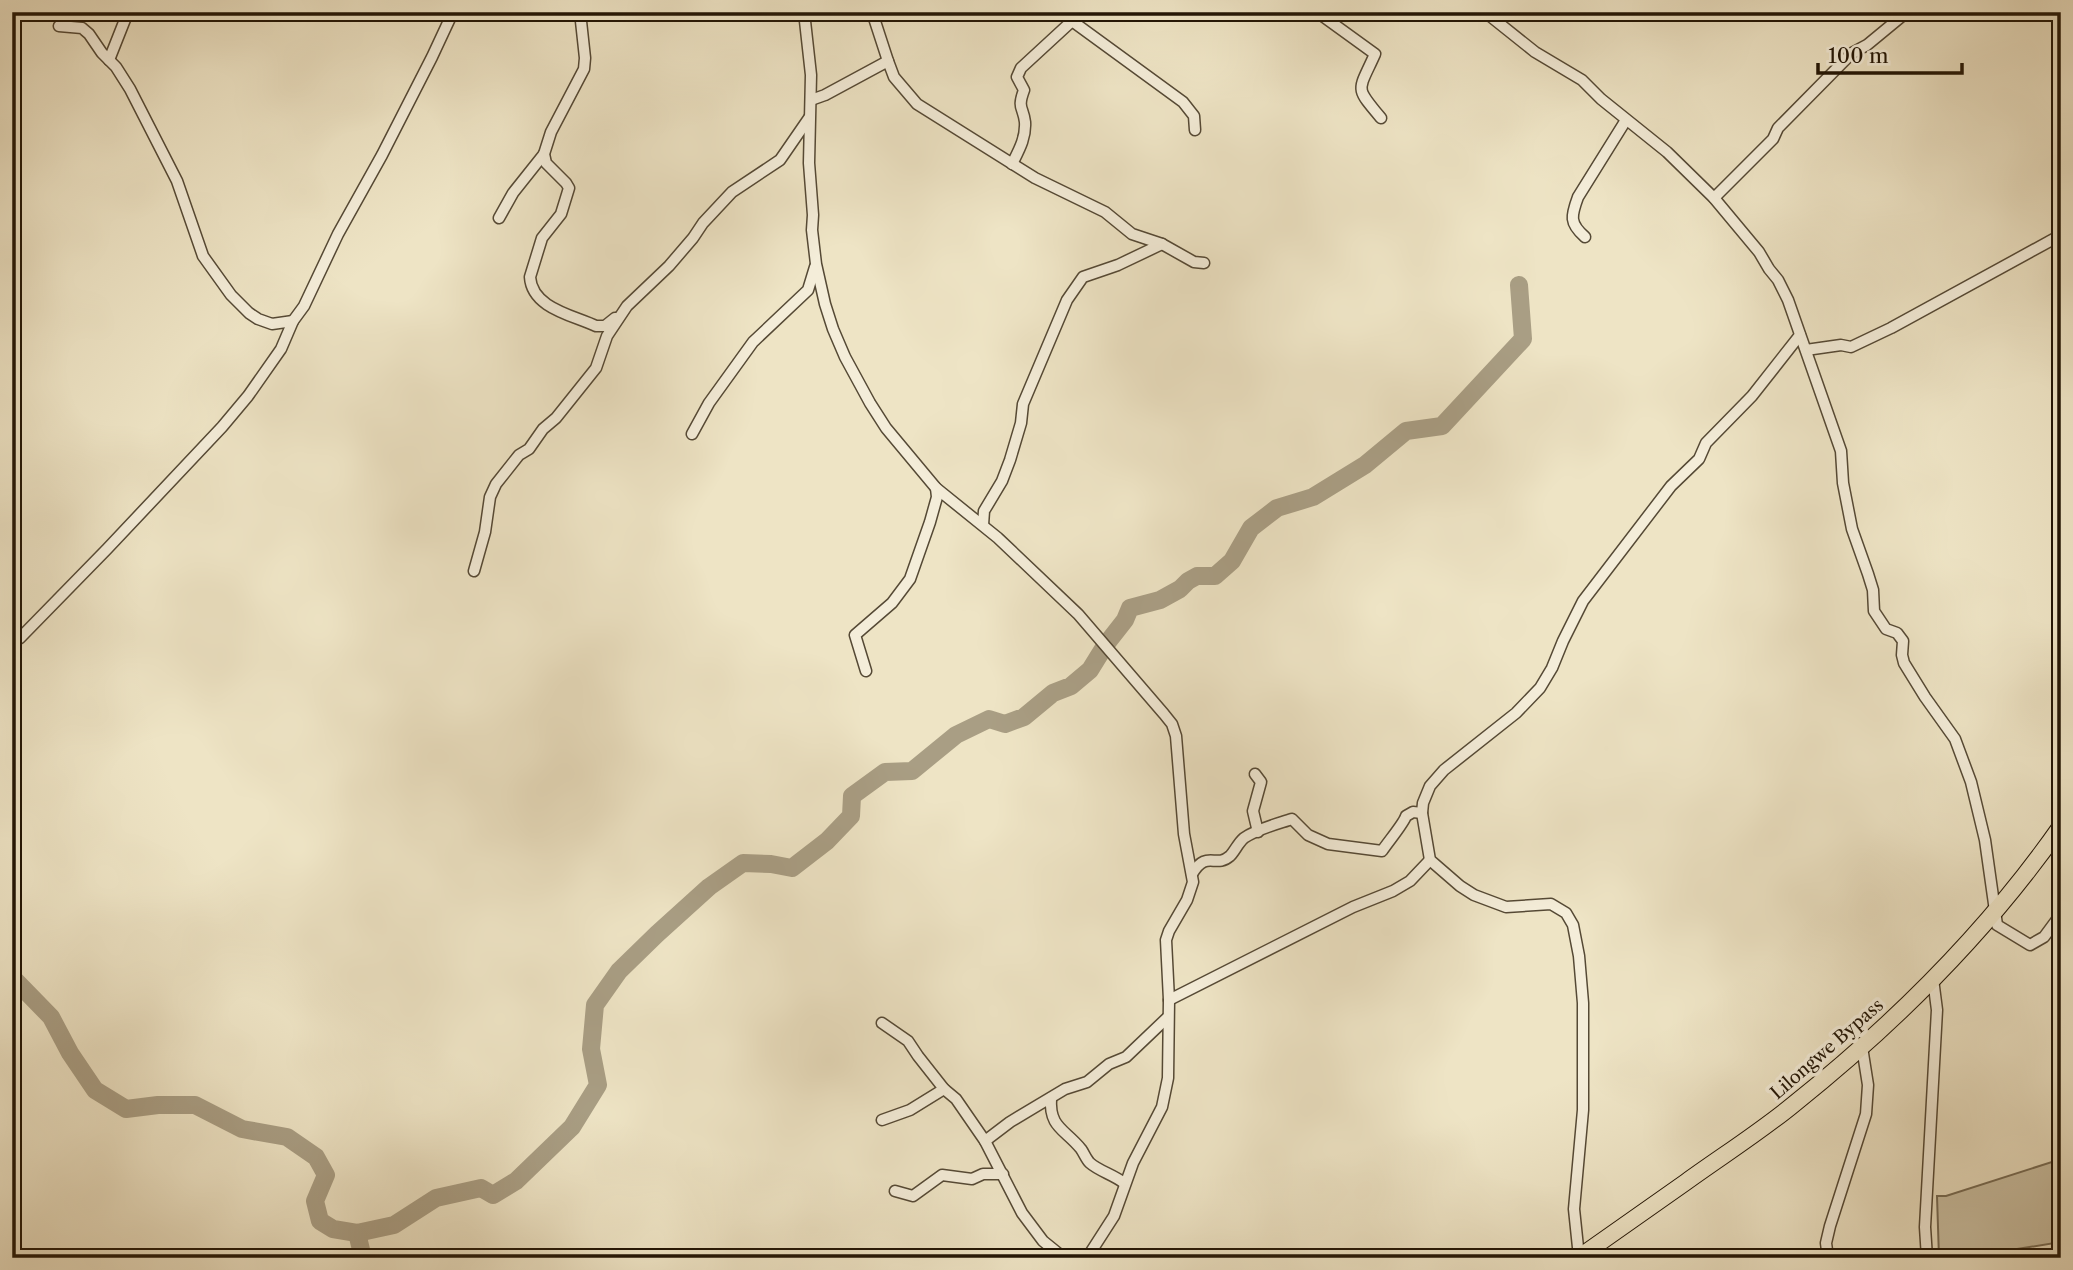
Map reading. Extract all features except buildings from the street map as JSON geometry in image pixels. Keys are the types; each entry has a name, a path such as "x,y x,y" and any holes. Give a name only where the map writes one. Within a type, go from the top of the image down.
{"main road":[{"name":"Lilongwe Bypass","path":"1579,1257 1792,1106 1904,1009 1994,911 2061,826"}],"street":[{"path":"109,60 128,12"},
{"path":"12,643 107,549 222,427 281,349 453,12"},
{"path":"499,218 513,193 544,154 551,132 584,69 580,12"},
{"path":"804,12 810,56 809,163 816,264 833,329 856,378 886,428 936,488 983,525 1078,614 1172,724 1176,736 1184,834 1193,882 1187,900 1166,940 1169,1000 1168,1078 1162,1107 1124,1183 1114,1216 1087,1258"},
{"path":"872,12 894,77 916,104 1035,178 1105,212 1132,234 1162,244 1194,262 1204,263"},
{"path":"1012,164 1024,141 1025,121 1019,104 1024,90 1017,77 1021,68 1069,17 1081,12"},
{"path":"1317,12 1375,54 1360,88 1381,118"},
{"path":"1485,12 1535,52 1582,80 1667,152 1714,198 1759,251 1778,280 1788,300 1841,451 1849,517 1871,582 1874,611 1886,629 1897,633 1903,641 1904,663 1955,739 1971,782 1985,840 1997,925 2030,945 2044,937 2061,914"},
{"path":"1714,198 1852,53 1867,45 1907,12"},
{"path":"1069,17 1182,102 1194,116 1195,130"},
{"path":"59,26 82,28 122,75 177,181 203,256 231,295 258,319 272,324 293,321"},
{"path":"811,100 888,61"},
{"path":"544,154 546,163 569,188 561,214 542,238 530,277 532,289 543,303 596,326 605,326 669,266 732,192 780,160 811,117"},
{"path":"1585,237 1575,228 1572,219 1574,207 1626,120"},
{"path":"1806,350 1841,345 1851,347 1891,328 2061,234"},
{"path":"983,525 984,511 1002,481 1010,460 1021,423 1023,404 1067,300 1083,277 1118,265 1162,244"},
{"path":"692,434 709,403 753,342 808,290 816,264"},
{"path":"474,571 485,532 490,497 496,484 519,455 529,449 556,418 596,368 607,336 627,306"},
{"path":"1579,1257 1574,1209 1583,1110 1583,1003 1573,925 1566,913 1550,904 1506,907 1474,895 1460,886 1430,860 1422,813 1423,803 1430,786 1444,770 1516,713 1540,688 1583,601 1671,486 1699,458 1706,443 1752,396 1800,335"},
{"path":"866,671 855,635 892,603 910,579 937,497 936,488"},
{"path":"1255,774 1261,782 1253,811 1258,832"},
{"path":"1192,874 1198,864 1209,860 1217,862 1229,857 1243,839 1292,819 1308,835 1328,844 1382,851 1406,816 1413,812 1422,813"},
{"path":"1169,1000 1353,907 1402,886 1430,860"},
{"path":"1927,1258 1925,1227 1937,1010 1933,979"},
{"path":"985,1141 1010,1122 1065,1089 1087,1082 1109,1064 1126,1057 1168,1017"},
{"path":"882,1023 908,1041 944,1089 956,1099 985,1141 1010,1193 1034,1230 1064,1258"},
{"path":"1828,1258 1826,1243 1830,1226 1867,1114 1868,1085 1861,1047"},
{"path":"882,1120 910,1110 944,1089"},
{"path":"1051,1098 1050,1113 1058,1126 1079,1146 1090,1163 1124,1183"},
{"path":"895,1191 913,1196 942,1175 972,1179 983,1174 1003,1174"}],"shaded area":[{"path":"2061,1159 2061,1242 1961,1258 1939,1258 1937,1196 1946,1196"}],"waterway":[{"path":"1107,643 1125,620 1130,608 1160,600 1197,576 1215,576 1232,561 1251,528 1277,508 1313,497 1365,465 1406,431 1442,426 1523,339 1519,285"},
{"path":"12,977 51,1017 70,1053 95,1090 126,1109 158,1105 195,1105 242,1129 287,1137 316,1157 326,1175 315,1201 320,1221 333,1229 357,1233 394,1225 436,1198 481,1188 493,1195 516,1181 572,1127 598,1085 591,1049 595,1005 619,971 709,887 743,863 792,868 827,841 851,816 852,796 885,772 912,771 956,735 989,719 1005,724 1024,717 1053,693 1071,686 1090,670 1103,649"},
{"path":"357,1233 363,1258"}]}
